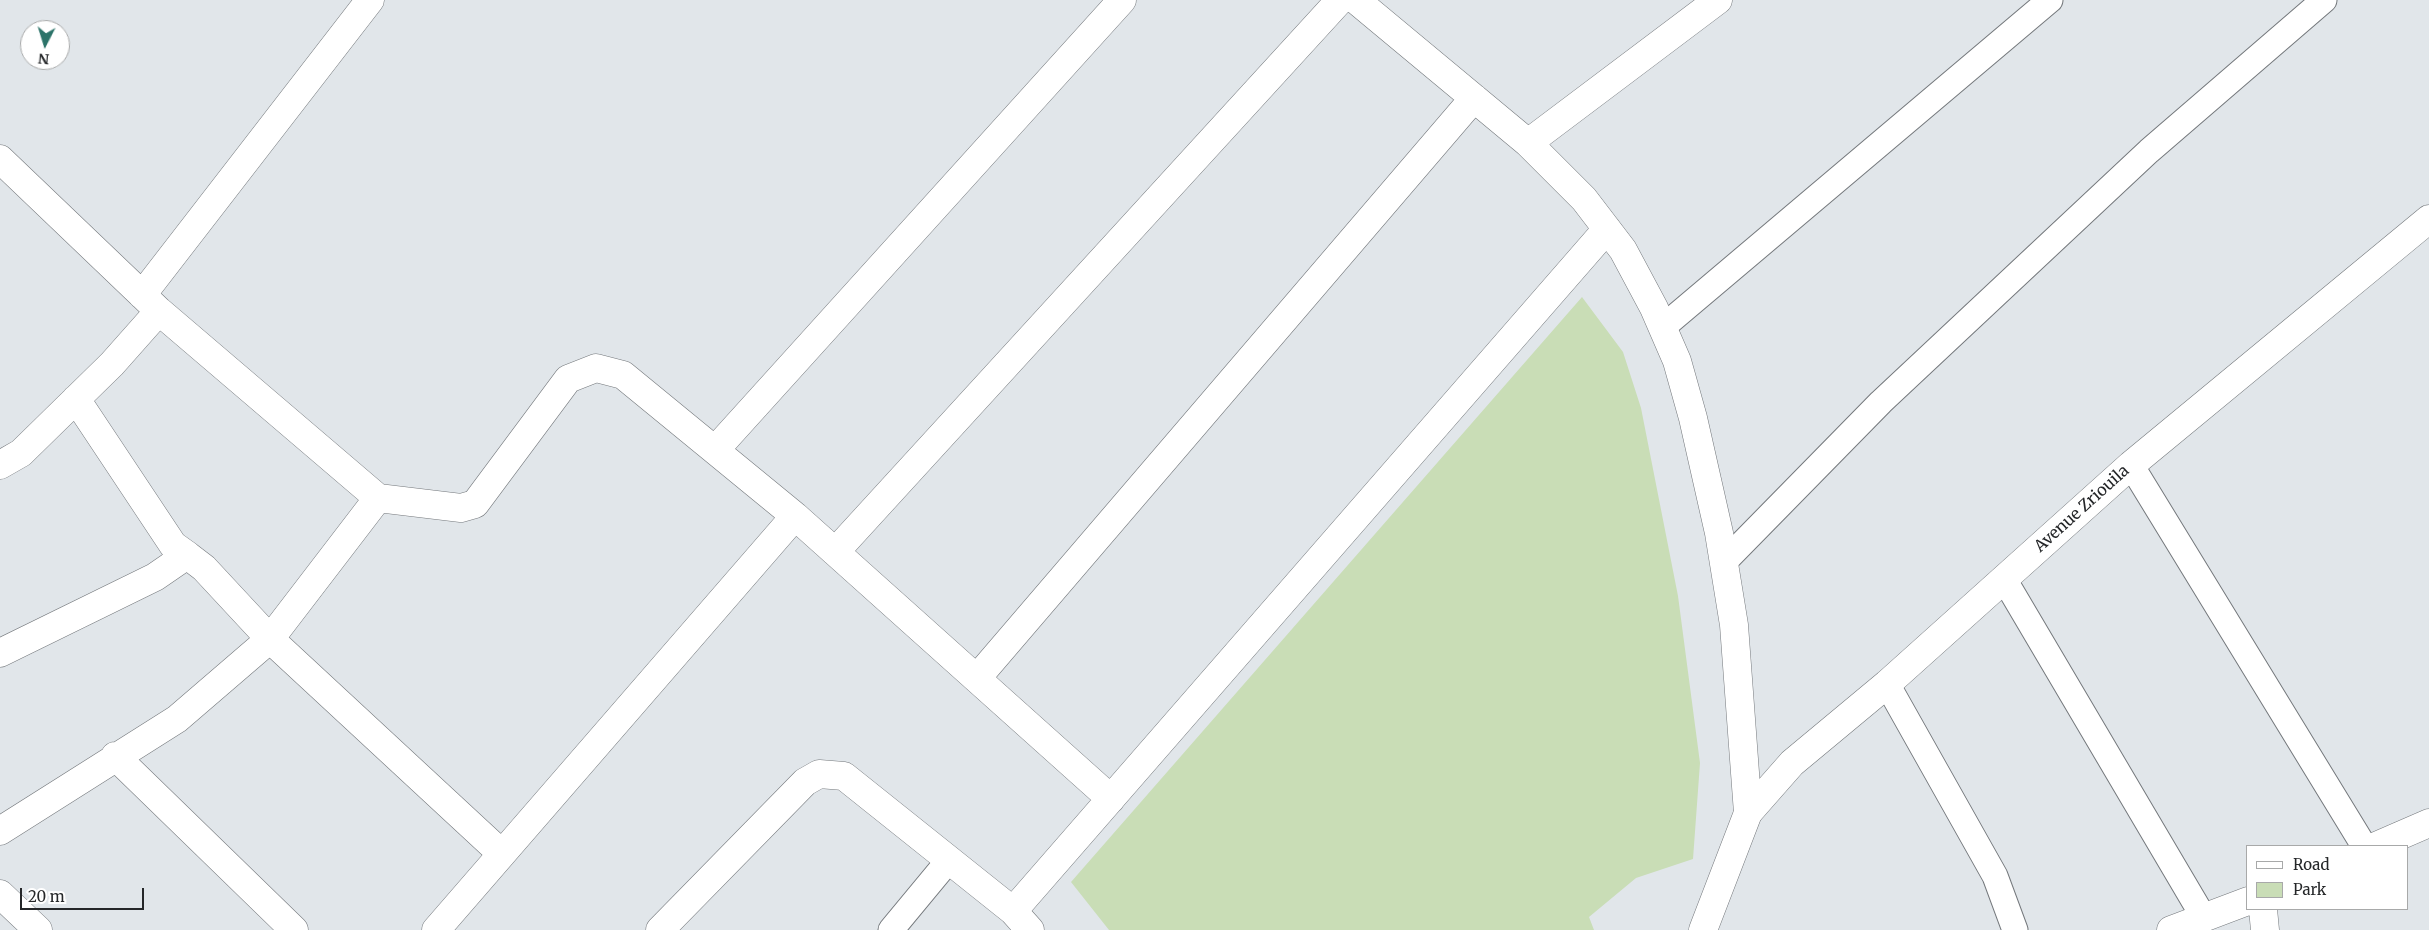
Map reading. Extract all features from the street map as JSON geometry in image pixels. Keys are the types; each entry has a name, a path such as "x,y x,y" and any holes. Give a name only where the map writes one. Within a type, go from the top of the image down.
{"street":[{"path":"0,465 21,453 112,364 150,303 370,0"},
{"path":"716,450 1122,0"},
{"path":"836,551 1340,0"},
{"path":"1356,0 1528,143 1584,199 1623,250 1663,327 1677,361 1693,418 1724,562 1734,625 1748,813 1703,930"},
{"path":"1528,143 1718,0"},
{"path":"977,678 1474,98"},
{"path":"0,159 150,303 378,498 462,508 475,504 568,379 596,368 623,376 796,516 1111,799"},
{"name":"Avenue Zriouila","path":"1748,813 1792,763 1887,684 2131,465 2429,220"},
{"path":"660,930 805,782 819,774 844,776 1021,920 1111,799 1607,229"},
{"path":"76,399 173,545 204,568 270,639 502,854"},
{"path":"0,831 115,756 176,719 270,639 378,498"},
{"path":"436,930 796,516"},
{"path":"0,654 155,577 187,555"},
{"path":"115,756 294,930"},
{"path":"2378,845 2429,823"},
{"path":"0,894 38,930"},
{"path":"2171,930 2246,903"},
{"path":"2263,910 2265,930"}],"lane":[{"path":"1663,327 2050,0"},
{"path":"1724,562 1880,402 2149,151 2324,0"},
{"path":"2131,465 2363,845"},
{"path":"2004,579 2204,918"},
{"path":"1887,684 1995,876 2015,930"},
{"path":"891,930 949,860"}],"green space":[{"path":"1582,297 1623,352 1641,408 1678,596 1700,763 1693,859 1636,878 1589,917 1594,930 1109,930 1071,882"}]}
